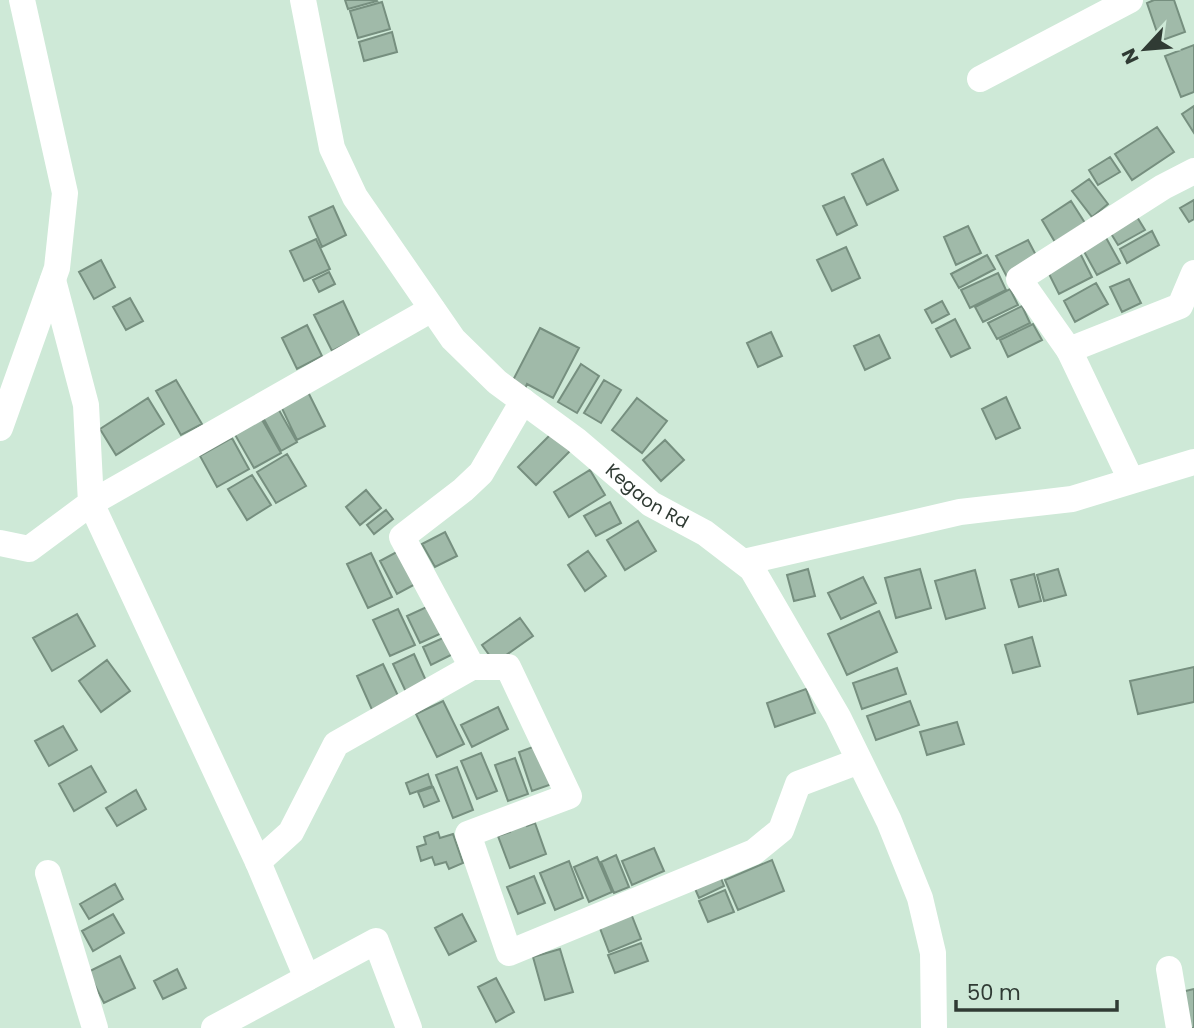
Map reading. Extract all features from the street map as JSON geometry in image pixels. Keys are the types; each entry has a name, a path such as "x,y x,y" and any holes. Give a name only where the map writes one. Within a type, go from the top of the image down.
{"street":[{"path":"0,428 57,268 65,193 22,0"},
{"name":"Kegaon Rd","path":"303,0 332,148 355,197 453,339 497,382 576,440 651,504 705,533 752,569 785,623 859,761 889,821 920,898 933,953 934,1028"},
{"path":"980,79 1130,0"},
{"path":"1131,480 1069,351 1019,279 1194,171"},
{"path":"1069,351 1180,306 1194,272"},
{"path":"53,280 86,405 91,503 257,862 307,978"},
{"path":"0,543 29,549 91,503 432,309"},
{"path":"472,667 402,537 481,473 523,401"},
{"path":"744,562 960,512 1072,499 1194,462"},
{"path":"257,862 291,832 336,744 472,667 508,667 569,796 468,834 509,953 754,852 781,830 798,783 859,761"},
{"path":"48,873 95,1028"},
{"path":"214,1028 376,941 410,1028"},
{"path":"1168,969 1179,1028"}],"building":[{"path":"345,0 376,0 377,1 348,9"},
{"path":"1154,0 1174,0 1185,32 1160,41 1147,3"},
{"path":"382,2 390,29 358,38 350,11"},
{"path":"392,32 397,52 364,61 359,42"},
{"path":"1194,45 1194,92 1181,97 1165,56"},
{"path":"1194,106 1194,133 1182,114"},
{"path":"1157,127 1174,152 1132,180 1115,154"},
{"path":"1110,157 1120,172 1098,185 1089,170"},
{"path":"883,159 898,190 867,205 852,174"},
{"path":"1089,179 1108,204 1092,217 1072,191"},
{"path":"844,197 857,225 837,235 823,206"},
{"path":"1194,200 1194,219 1189,222 1180,208"},
{"path":"1071,201 1085,223 1055,242 1042,220"},
{"path":"333,206 346,235 322,247 309,217"},
{"path":"1134,212 1145,230 1118,245 1107,227"},
{"path":"968,226 981,253 956,265 944,237"},
{"path":"1152,231 1159,245 1127,263 1120,249"},
{"path":"1104,234 1120,263 1097,275 1081,246"},
{"path":"316,239 330,269 304,281 290,251"},
{"path":"1028,240 1039,261 1007,277 996,256"},
{"path":"846,247 860,278 832,291 817,260"},
{"path":"1079,251 1092,277 1059,294 1046,268"},
{"path":"987,255 995,269 959,288 951,274"},
{"path":"101,260 115,287 94,299 79,272"},
{"path":"329,272 335,284 319,292 313,280"},
{"path":"998,273 1006,290 970,308 961,290"},
{"path":"1129,279 1141,303 1122,312 1110,287"},
{"path":"1096,283 1108,304 1075,322 1064,301"},
{"path":"1010,289 1018,305 983,322 975,307"},
{"path":"130,298 143,321 126,330 113,307"},
{"path":"343,301 360,337 332,351 314,315"},
{"path":"942,301 949,314 932,323 925,310"},
{"path":"1022,306 1030,323 997,339 988,323"},
{"path":"955,319 970,348 951,357 936,329"},
{"path":"1033,324 1042,340 1008,357 1000,340"},
{"path":"307,325 322,356 297,369 282,338"},
{"path":"540,328 579,348 553,398 527,384 524,391 511,384"},
{"path":"771,332 782,356 758,367 747,343"},
{"path":"879,335 890,358 865,370 854,346"},
{"path":"581,364 599,376 577,413 558,402"},
{"path":"176,380 202,424 181,435 156,391"},
{"path":"604,380 621,390 601,423 584,413"},
{"path":"305,386 325,426 297,440 278,400"},
{"path":"1006,397 1020,428 996,439 982,409"},
{"path":"148,398 164,424 116,455 100,429"},
{"path":"637,398 667,421 642,453 612,430"},
{"path":"275,403 297,442 281,451 260,412"},
{"path":"261,418 281,453 254,468 234,433"},
{"path":"553,432 571,450 536,485 518,467"},
{"path":"232,438 249,469 217,487 200,456"},
{"path":"665,440 684,460 661,481 643,460"},
{"path":"287,454 306,486 276,503 257,472"},
{"path":"590,470 605,495 569,517 554,492"},
{"path":"252,475 271,505 247,520 228,489"},
{"path":"366,490 381,508 360,525 346,507"},
{"path":"610,502 621,523 596,536 584,516"},
{"path":"386,510 393,519 374,534 367,525"},
{"path":"638,521 656,551 625,570 607,540"},
{"path":"445,532 457,556 435,567 422,544"},
{"path":"404,548 421,581 397,594 380,561"},
{"path":"588,551 606,576 585,591 568,565"},
{"path":"371,553 392,597 368,608 347,564"},
{"path":"808,569 815,596 794,601 787,575"},
{"path":"920,569 931,608 896,618 885,578"},
{"path":"1058,569 1066,595 1044,601 1037,575"},
{"path":"975,570 985,608 946,619 935,581"},
{"path":"1034,574 1041,601 1019,607 1011,580"},
{"path":"863,577 876,603 841,619 828,593"},
{"path":"431,605 444,632 420,643 407,616"},
{"path":"398,609 415,645 390,656 373,620"},
{"path":"879,611 897,652 847,675 828,634"},
{"path":"77,614 95,646 52,671 33,638"},
{"path":"520,618 533,636 495,663 482,645"},
{"path":"445,637 453,654 431,665 423,647"},
{"path":"1032,637 1040,666 1013,673 1005,645"},
{"path":"414,654 427,683 406,692 393,664"},
{"path":"107,660 130,691 101,712 79,681"},
{"path":"383,664 400,700 373,712 357,676"},
{"path":"1194,667 1194,702 1138,714 1130,681"},
{"path":"897,668 906,694 862,709 853,683"},
{"path":"806,689 815,713 775,727 767,703"},
{"path":"443,701 464,744 437,757 416,714"},
{"path":"910,701 919,725 876,740 867,716"},
{"path":"498,707 508,729 472,747 461,725"},
{"path":"957,722 964,744 927,755 920,732"},
{"path":"63,726 77,750 49,766 35,741"},
{"path":"541,744 555,783 532,791 519,752"},
{"path":"481,753 497,791 477,799 461,761"},
{"path":"515,758 528,794 508,801 495,765"},
{"path":"91,766 106,792 74,811 59,784"},
{"path":"457,767 473,810 453,818 436,775"},
{"path":"428,774 432,786 410,794 406,783"},
{"path":"433,787 439,801 424,807 418,792"},
{"path":"136,790 146,809 117,826 106,808"},
{"path":"525,819 527,826 535,823 546,854 510,868 498,836 510,832 507,826"},
{"path":"438,832 440,838 453,834 463,863 449,869 446,862 435,865 432,857 421,861 417,847 426,844 424,837"},
{"path":"654,848 664,871 632,885 622,861"},
{"path":"616,855 629,887 614,893 601,862"},
{"path":"597,857 612,892 589,902 574,867"},
{"path":"772,860 784,891 738,910 725,880"},
{"path":"569,861 583,898 555,910 540,873"},
{"path":"719,873 724,886 699,898 693,884"},
{"path":"534,876 545,903 518,914 507,887"},
{"path":"115,884 123,899 89,919 80,904"},
{"path":"725,890 734,912 708,922 699,901"},
{"path":"630,911 641,939 609,952 598,923"},
{"path":"113,914 124,933 93,951 82,931"},
{"path":"462,914 476,941 449,955 435,928"},
{"path":"641,943 648,961 615,973 608,955"},
{"path":"560,949 573,992 545,1000 533,957"},
{"path":"120,956 135,988 104,1003 88,972"},
{"path":"177,969 186,988 163,999 154,981"},
{"path":"496,978 514,1012 496,1022 478,987"},
{"path":"1194,989 1194,1028 1190,1028 1181,992"}]}
